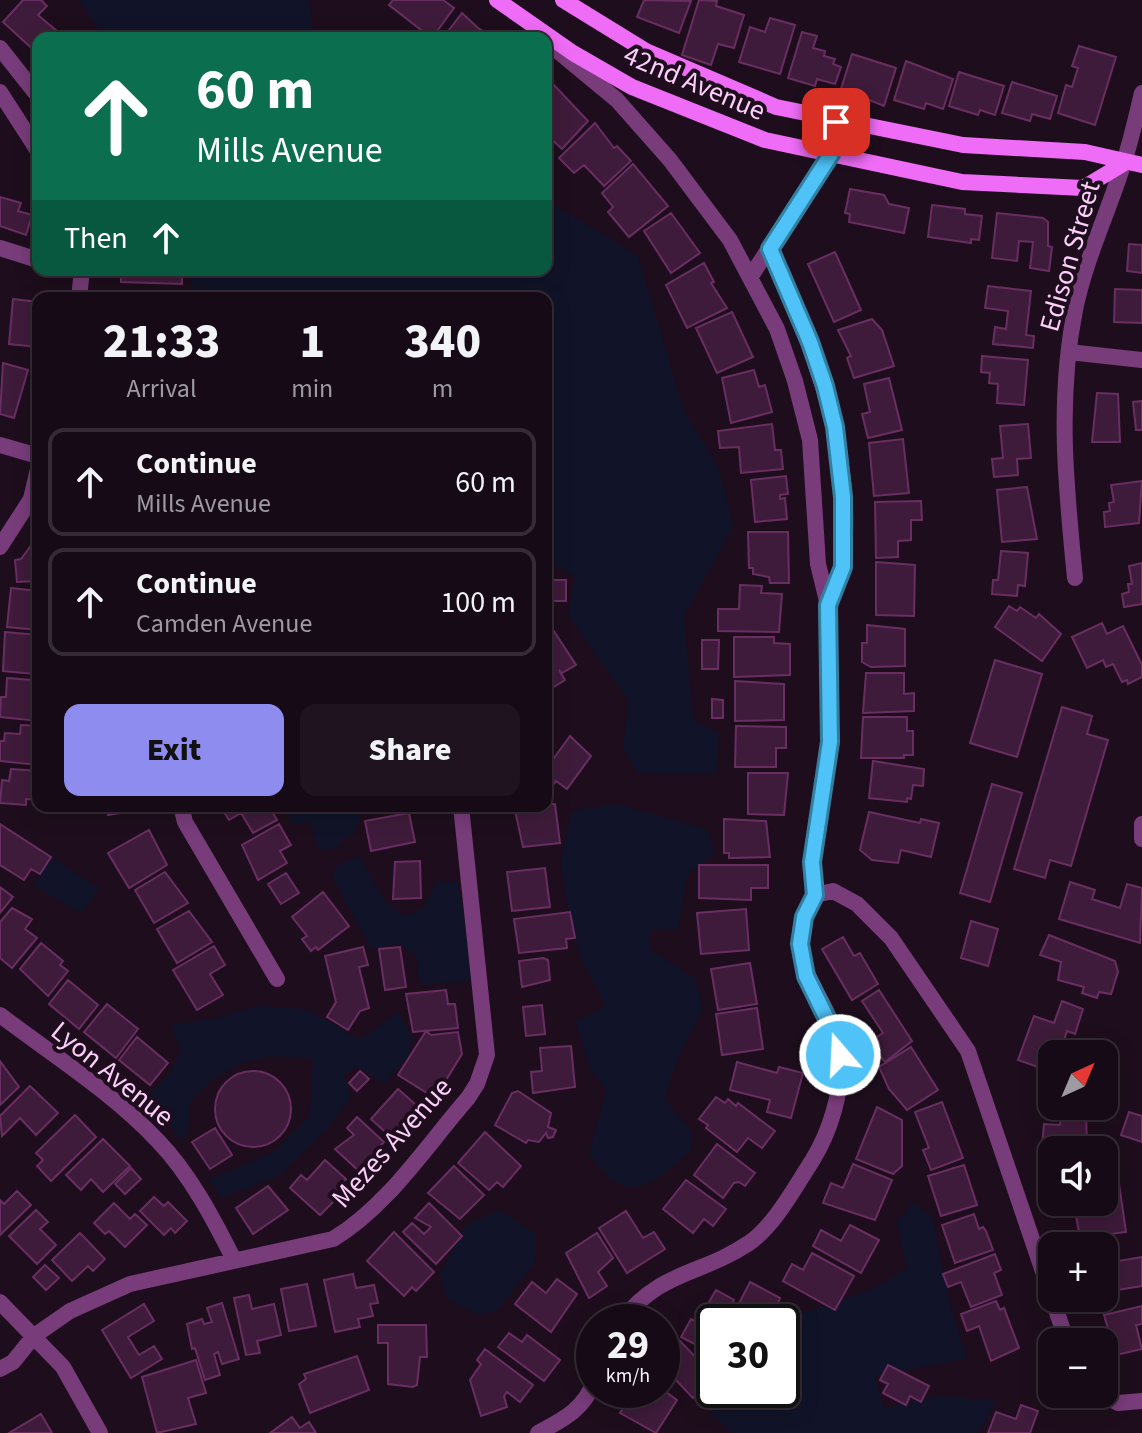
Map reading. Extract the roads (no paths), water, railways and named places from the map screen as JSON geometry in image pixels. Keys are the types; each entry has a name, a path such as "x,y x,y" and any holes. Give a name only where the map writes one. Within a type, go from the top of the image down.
{"street":[{"name":"42nd Avenue","path":"563,0 646,51 776,107 836,122 963,145 1085,152 1123,164 1142,165"},
{"name":"42nd Avenue","path":"498,1 543,32"},
{"path":"498,1 536,32"},
{"name":"42nd Avenue","path":"552,38 632,87 765,140 962,182 1083,188 1123,164"},
{"path":"552,46 617,100 661,150 730,240 751,276 777,329 810,440 818,564 828,605 830,742 812,862 815,895 804,917 800,944 806,976 830,1025 840,1055 838,1098 814,1158 770,1221 749,1243 658,1284 638,1304"},
{"path":"0,48 32,88"},
{"path":"0,92 32,142"},
{"name":"Edison Street","path":"1075,578 1062,407 1069,352 1075,309 1123,164 1142,93"},
{"path":"751,276 831,154 836,122"},
{"path":"0,248 32,258"},
{"path":"770,249 810,342 835,427 843,497 843,567 828,605"},
{"path":"1069,352 1142,360"},
{"path":"0,445 32,454"},
{"path":"0,547 32,495"},
{"path":"182,812 185,822 277,979"},
{"name":"Mezes Avenue","path":"0,1369 13,1362 34,1336 70,1311 130,1284 320,1243 350,1229 477,1084 484,1069 487,1040 462,812"},
{"path":"1142,824 1142,839"},
{"path":"815,895 833,891 857,904 877,922 907,957 968,1051 1062,1328"},
{"name":"Lyon Avenue","path":"0,1015 129,1113 160,1143 215,1222 234,1260"},
{"path":"0,1302 63,1367 100,1433"},
{"path":"1118,1403 1142,1401"},
{"path":"538,1433 571,1416 578,1408"}]}
